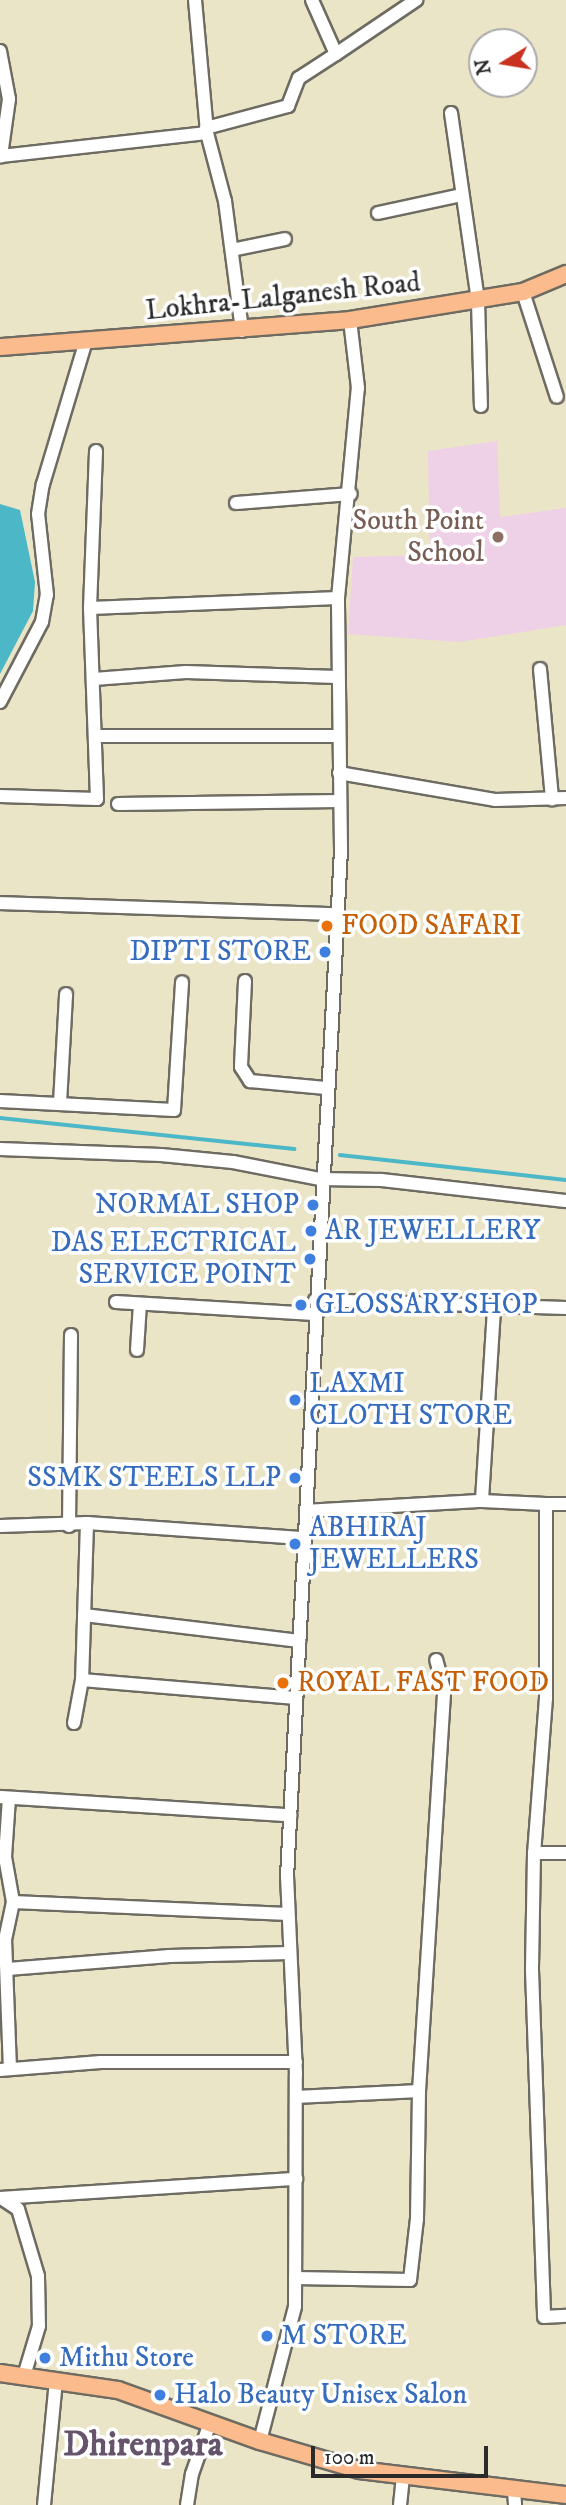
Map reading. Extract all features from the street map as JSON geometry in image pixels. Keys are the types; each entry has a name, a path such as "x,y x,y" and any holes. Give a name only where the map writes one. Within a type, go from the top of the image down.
{"main road":[{"name":"Lokhra-Lalganesh Road","path":"0,347 242,331 350,320 523,292 566,274"},
{"path":"0,2373 118,2390 260,2441 359,2470 515,2497 566,2496"}],"street":[{"path":"195,0 206,131 232,250 242,331"},
{"path":"312,0 336,54"},
{"path":"0,51 9,99 1,156 206,131 289,106 299,78 416,0"},
{"path":"452,113 478,301 481,406"},
{"path":"378,213 462,195"},
{"path":"232,250 285,239"},
{"path":"523,292 557,397"},
{"path":"260,2441 295,2307 296,2062 288,1914 290,1815 320,1179 337,914 340,801 338,598 351,494 358,388 350,320"},
{"path":"0,702 42,622 47,594 40,504 86,341"},
{"path":"0,796 97,799 97,736 90,608 96,452"},
{"path":"236,503 351,494"},
{"path":"90,608 243,598 338,598"},
{"path":"540,669 552,799"},
{"path":"94,679 186,672 337,677"},
{"path":"97,736 338,736"},
{"path":"339,773 495,800 566,798"},
{"path":"118,804 340,801"},
{"path":"0,903 337,914"},
{"path":"245,981 241,1067 250,1081 326,1088"},
{"path":"0,1101 60,1102 174,1110 182,982"},
{"path":"60,1102 66,993"},
{"path":"0,1149 161,1155 233,1162 320,1179 381,1180 566,1201"},
{"path":"315,1300 494,1309 566,1308"},
{"path":"116,1302 314,1314"},
{"path":"137,1350 139,1304"},
{"path":"482,1501 494,1309"},
{"path":"69,1526 71,1335"},
{"path":"306,1511 482,1501 566,1504"},
{"path":"546,1504 546,1698 534,1853 532,1970 544,2317 566,2316"},
{"path":"0,1526 69,1526 87,1523 304,1538"},
{"path":"74,1723 82,1680 87,1523"},
{"path":"84,1615 299,1641"},
{"path":"295,2278 410,2280 417,2219 419,2091 444,1689 436,1660"},
{"path":"82,1680 296,1698"},
{"path":"290,1815 4,1798 5,1857 13,1902 5,1939 8,1969 5,2069 101,2062 296,2062"},
{"path":"534,1853 566,1853"},
{"path":"13,1902 288,1914"},
{"path":"8,1969 169,1956 290,1952"},
{"path":"296,2097 419,2091"},
{"path":"0,2198 296,2179"},
{"path":"0,2198 18,2209 38,2276 39,2326 24,2376"},
{"path":"44,2505 56,2381"},
{"path":"187,2505 192,2474 210,2423"},
{"path":"400,2505 404,2476"}],"shaded area":[{"name":"South Point School","path":"497,441 500,517 566,508 566,625 459,642 348,634 353,557 430,555 428,451"}],"water":[{"path":"0,504 20,510 35,582 33,611 0,674"}],"waterway":[{"path":"0,1118 294,1149"},
{"path":"340,1155 566,1180"}],"place":[{"name":"South Point School","path":"498,537"},
{"name":"FOOD SAFARI","path":"327,926"},
{"name":"DIPTI STORE","path":"325,952"},
{"name":"NORMAL SHOP","path":"313,1205"},
{"name":"AR JEWELLERY","path":"311,1231"},
{"name":"DAS ELECTRICAL SERVICE POINT","path":"310,1259"},
{"name":"GLOSSARY SHOP","path":"301,1305"},
{"name":"LAXMI CLOTH STORE","path":"295,1400"},
{"name":"SSMK STEELS LLP","path":"295,1478"},
{"name":"ABHIRAJ JEWELLERS","path":"295,1544"},
{"name":"ROYAL FAST FOOD","path":"283,1683"},
{"name":"M STORE","path":"267,2336"},
{"name":"Mithu Store","path":"45,2358"},
{"name":"Halo Beauty Unisex Salon","path":"160,2395"}],"district":[{"name":"Dhirenpara","path":"143,2445"}]}
